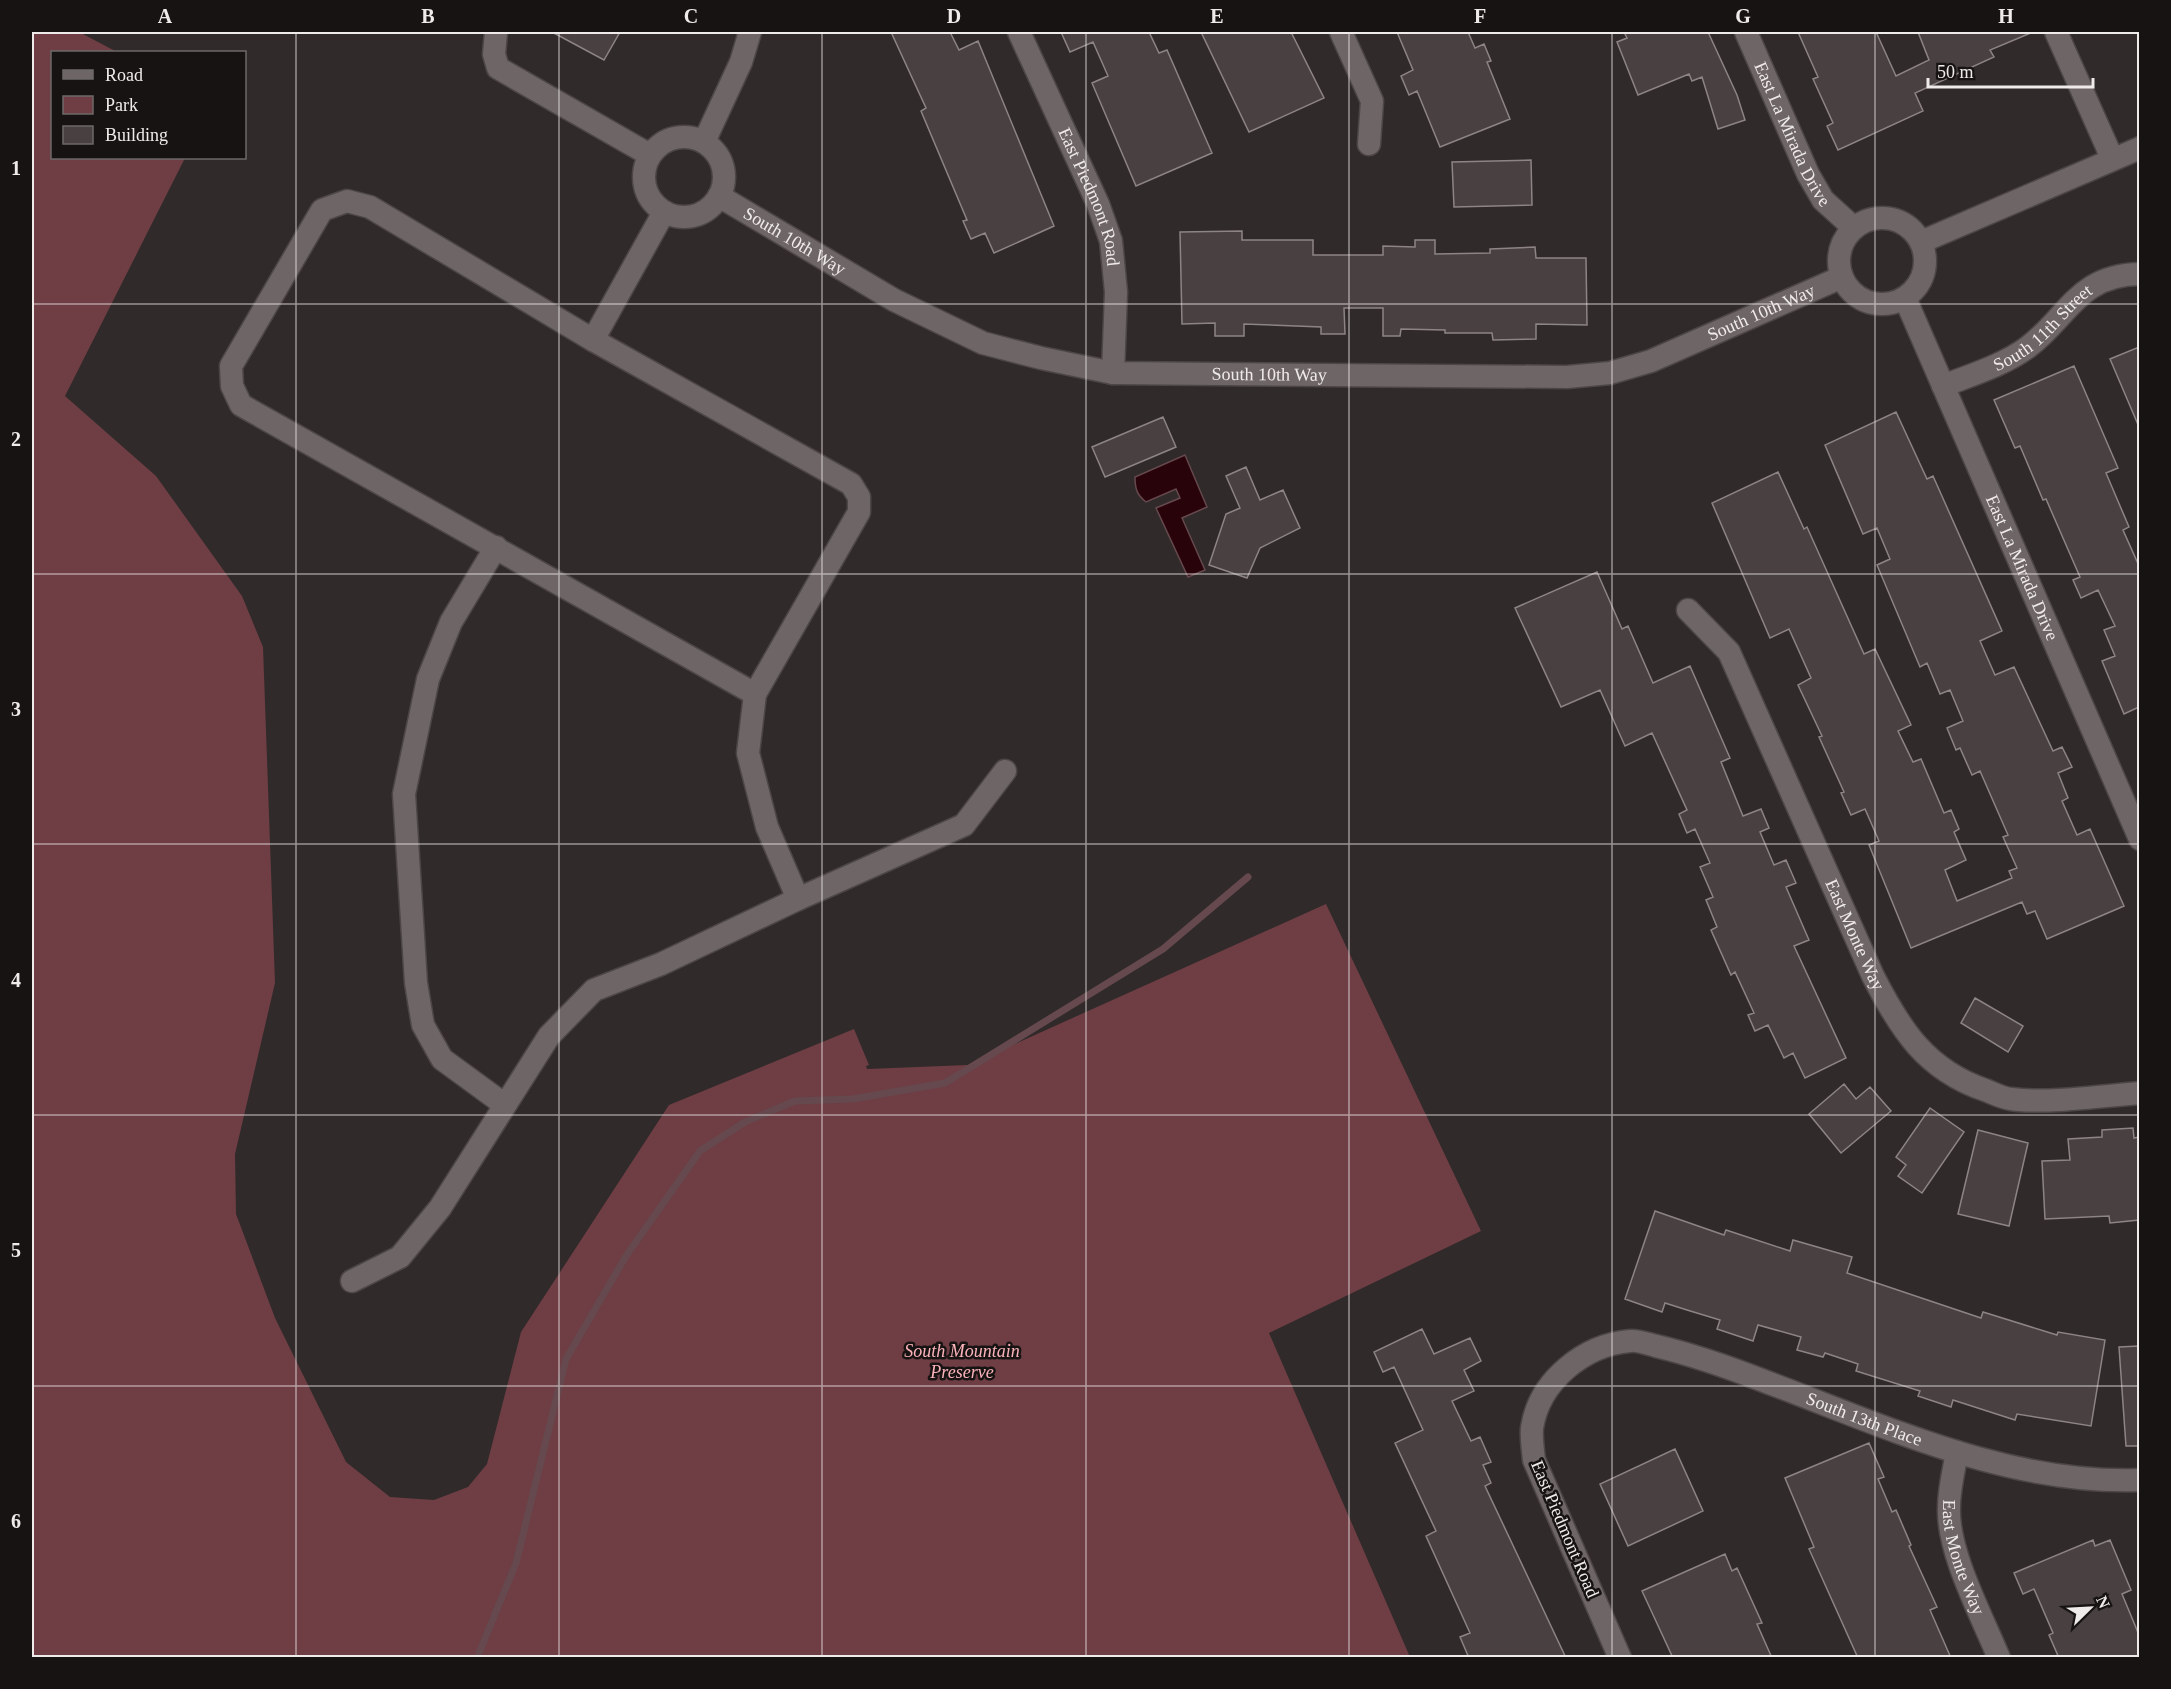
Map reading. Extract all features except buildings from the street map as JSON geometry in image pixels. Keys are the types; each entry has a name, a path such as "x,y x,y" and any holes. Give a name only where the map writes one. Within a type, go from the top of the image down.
{"street":[{"path":"496,32 494,54 498,68 650,156"},
{"path":"704,142 741,62 750,32"},
{"name":"East Piedmont Road","path":"1019,32 1098,204 1111,241 1116,292 1113,373"},
{"path":"1341,32 1372,101 1369,144"},
{"name":"East La Mirada Drive","path":"1746,32 1808,174 1823,200 1854,228"},
{"path":"2056,32 2112,158"},
{"path":"680,136 704,142 714,149 724,171 720,196 701,213 676,216 664,212 647,193 644,168 650,156 657,146 680,136"},
{"path":"1921,242 2137,146"},
{"name":"South 10th Way","path":"720,196 894,300 983,343 1113,373 1567,377 1610,373 1651,361 1842,277"},
{"path":"755,694 241,405 232,386 231,366 322,210 347,201 370,207 594,340 851,484 859,497 859,512 755,694 748,753 766,827 798,899"},
{"path":"594,340 664,212"},
{"path":"1877,218 1891,219 1914,231 1921,242 1925,267 1922,279 1905,298 1881,304 1869,302 1857,297 1842,277 1839,256 1841,246 1854,228 1877,218"},
{"name":"South 11th Street","path":"1943,386 2027,348 2078,294 2108,278 2139,274"},
{"name":"East La Mirada Drive","path":"1905,298 2139,839"},
{"path":"496,547 451,622 428,679 404,794 414,962 423,1025 442,1059 505,1105"},
{"name":"East Monte Way","path":"1688,610 1728,652 1873,976 1892,1013 1924,1053 1944,1072 2010,1099 2077,1098 2139,1093"},
{"path":"352,1281 400,1257 440,1208 549,1036 594,990 661,964 798,899 964,825 1005,771"},
{"name":"South 13th Place","path":"1594,1349 1632,1340 1700,1357 1957,1452 2037,1473 2067,1478 2139,1480"},
{"name":"East Piedmont Road","path":"1594,1349 1562,1371 1544,1396 1532,1428 1534,1460 1620,1658"},
{"name":"East Monte Way","path":"1957,1452 1948,1508 1954,1542 1960,1565 1999,1658"}],"green space":[{"name":"South Mountain Preserve","path":"32,32 79,32 115,51 51,51 51,159 184,159 65,396 156,476 242,596 263,647 275,983 235,1154 236,1214 275,1318 346,1462 390,1497 434,1500 468,1487 487,1464 521,1332 669,1105 854,1029 869,1065 866,1066 867,1069 968,1065 1326,904 1481,1231 1269,1333 1410,1657 32,1657"}],"shaded area":[{"path":"1185,455 1207,507 1182,518 1205,570 1188,577 1156,508 1180,498 1176,489 1146,502 1139,494 1135,481 1135,477"}],"waterway":[{"path":"477,1658 516,1563 566,1359 626,1256 700,1151 745,1122 795,1101 853,1099 945,1083 1163,949 1248,877"}]}
